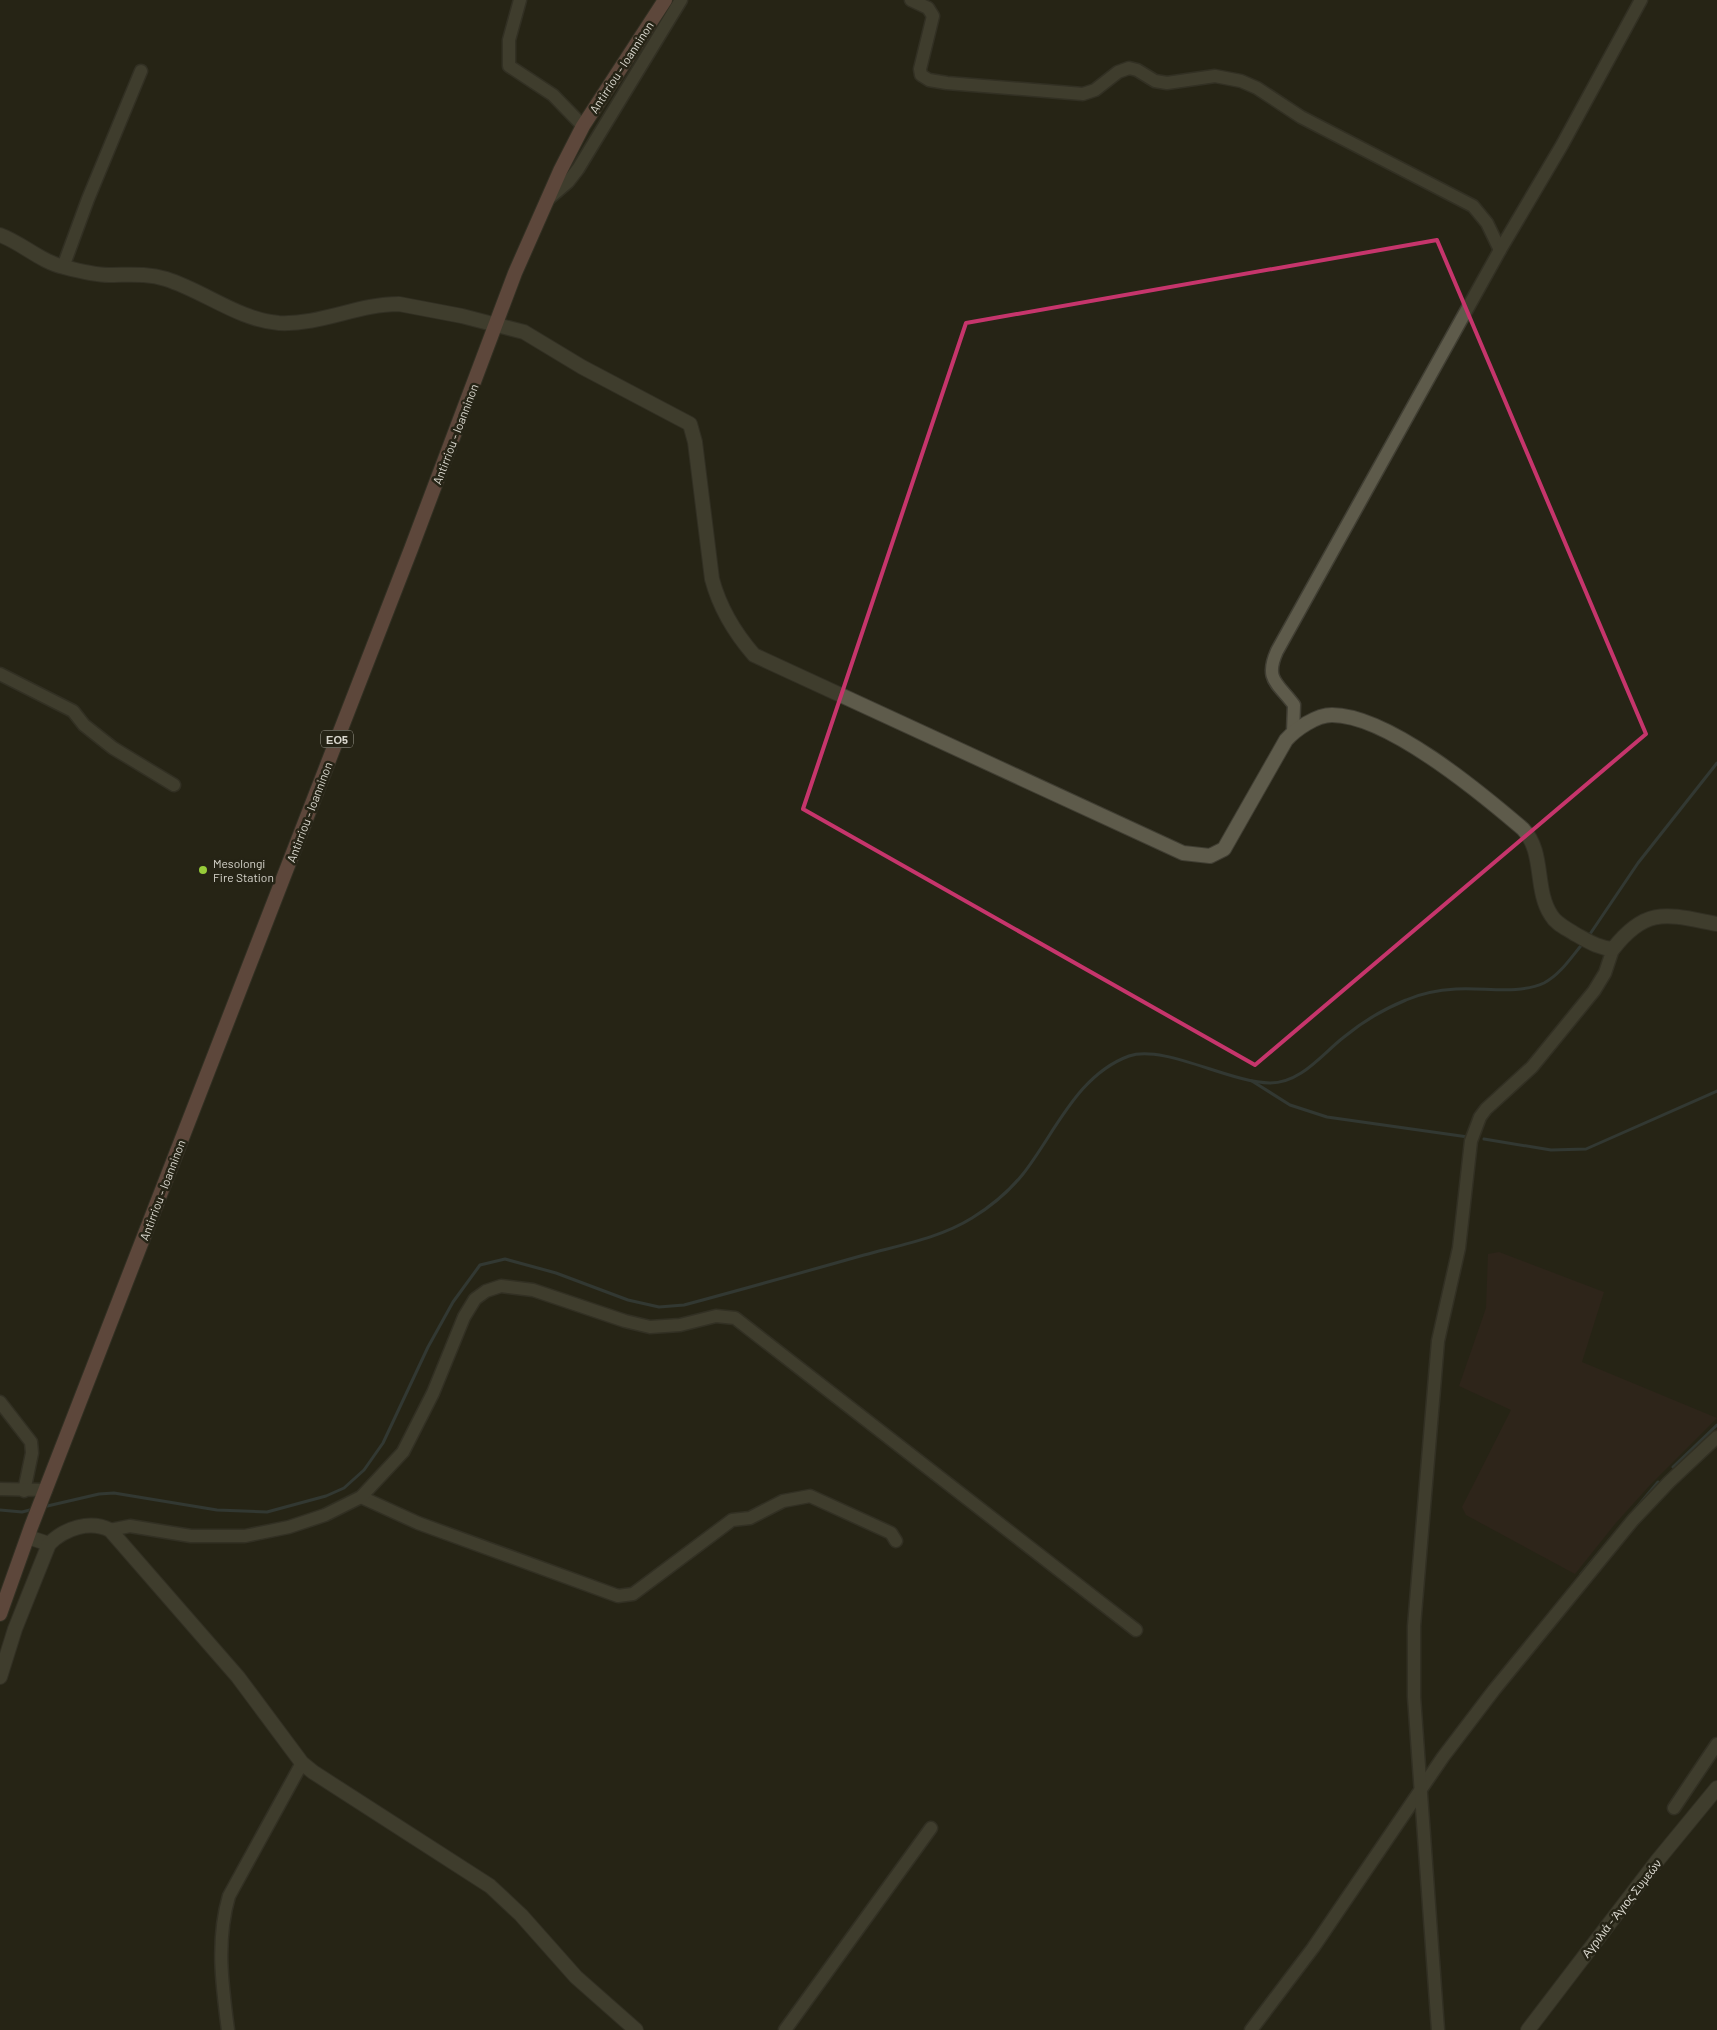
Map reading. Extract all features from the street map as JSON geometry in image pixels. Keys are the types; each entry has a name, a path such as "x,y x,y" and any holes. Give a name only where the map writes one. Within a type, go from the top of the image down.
{"main road":[{"name":"Antirriou - Ioanninon","path":"0,1614 515,273 547,200 583,126 665,0"}],"street":[{"path":"520,0 509,40 509,66 553,95 583,126"},
{"path":"547,200 568,182 578,169 681,0"},
{"path":"911,0 928,8 933,16 920,69 921,75 925,78 947,83 1084,94 1095,90 1118,72 1129,68 1137,70 1155,81 1168,84 1215,76 1241,81 1258,88 1301,117 1469,203 1482,215 1500,250"},
{"path":"1293,732 1294,705 1273,679 1272,663 1500,250 1562,145 1641,0"},
{"path":"63,267 88,199 141,71"},
{"path":"0,235 49,262 63,267 103,275 141,274 165,279 255,319 291,323 329,318 374,306 399,304 497,324 533,336 582,367 690,424 695,442 712,579 717,597 731,626 754,655 1173,848 1197,855 1210,856 1220,852 1228,845 1270,767 1293,732 1326,716 1342,716 1378,727 1438,763 1496,806 1530,836 1535,845 1542,888 1551,916 1558,923 1592,944 1614,949"},
{"path":"0,674 73,711 84,725 113,748 174,785"},
{"path":"1438,2030 1414,1688 1415,1594 1420,1564 1437,1349 1460,1248 1471,1141 1480,1117 1486,1109 1532,1067 1594,992 1605,973 1614,949 1637,925 1658,916 1717,924"},
{"path":"110,1530 130,1526 191,1536 245,1536 289,1527 325,1515 361,1497 403,1452 433,1393 464,1317 475,1299 486,1291 501,1286 533,1290 625,1321 650,1327 680,1325 716,1316 730,1316 746,1326 1136,1630"},
{"path":"0,1402 31,1442 32,1453 24,1491"},
{"path":"1251,2030 1313,1948 1420,1789 1494,1690 1633,1520 1669,1482 1717,1437"},
{"path":"0,1489 45,1493"},
{"path":"361,1497 418,1523 618,1596 633,1594 732,1520 750,1518 796,1497 816,1497 891,1532 896,1541"},
{"path":"0,1677 15,1629 50,1544 60,1536 88,1524 110,1530 238,1677 302,1763 313,1772 490,1886 521,1915 576,1977 636,2030"},
{"path":"30,1532 50,1544"},
{"path":"1674,1808 1717,1744"},
{"path":"228,2030 220,1936 222,1917 229,1896 302,1763"},
{"name":"Αγριλιά - Άγιος Συμεών","path":"1528,2030 1657,1861 1717,1788"},
{"path":"785,2030 931,1828"}],"highlighted area":[{"path":"1437,240 1646,734 1255,1065 803,809 966,323"}],"shaded area":[{"path":"1499,1252 1604,1292 1582,1362 1717,1418 1650,1485 1615,1524 1575,1574 1466,1515 1462,1507 1511,1410 1459,1386 1486,1308 1488,1254"}],"waterway":[{"path":"1588,937 1638,863 1717,763"},
{"path":"43,1507 99,1494 114,1493 217,1510 267,1512 326,1496 344,1488 364,1470 383,1443 428,1347 453,1302 480,1265 505,1259 556,1273 628,1300 659,1307 684,1305 920,1240 960,1225 979,1214 999,1198 1023,1174 1081,1091 1111,1065 1129,1056 1143,1054 1160,1055 1236,1077 1270,1083 1281,1082 1301,1073 1358,1026 1398,1004 1418,995 1443,990 1512,990 1534,987 1556,975 1584,942"},
{"path":"1252,1081 1290,1105 1327,1117 1468,1137"},
{"path":"1484,1139 1551,1150 1586,1149 1717,1091"},
{"path":"1673,1467 1717,1425"},
{"path":"1581,1574 1658,1482"},
{"path":"0,1510 22,1512 34,1509"}],"place":[{"name":"Mesolongi Fire Station","path":"203,870"}]}
